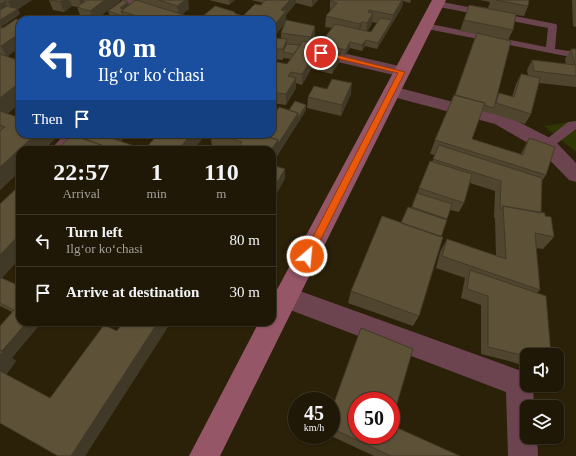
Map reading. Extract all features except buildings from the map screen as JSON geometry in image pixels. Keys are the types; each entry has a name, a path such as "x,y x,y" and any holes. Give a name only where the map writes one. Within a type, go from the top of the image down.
{"main road":[{"path":"276,316 438,2"},
{"path":"204,456 271,326"}],"street":[{"path":"128,0 174,16"},
{"path":"276,47 321,53 501,120 547,145 576,175"},
{"path":"64,146 72,138"},
{"path":"286,297 519,383 523,456"}],"lane":[{"path":"438,2 553,26 550,52"},
{"path":"425,26 550,52 576,55"},
{"path":"547,145 572,125 576,125"}],"green space":[{"path":"570,122 576,123 576,152 544,126"}],"route":[{"path":"307,256 402,72 321,53"}]}
